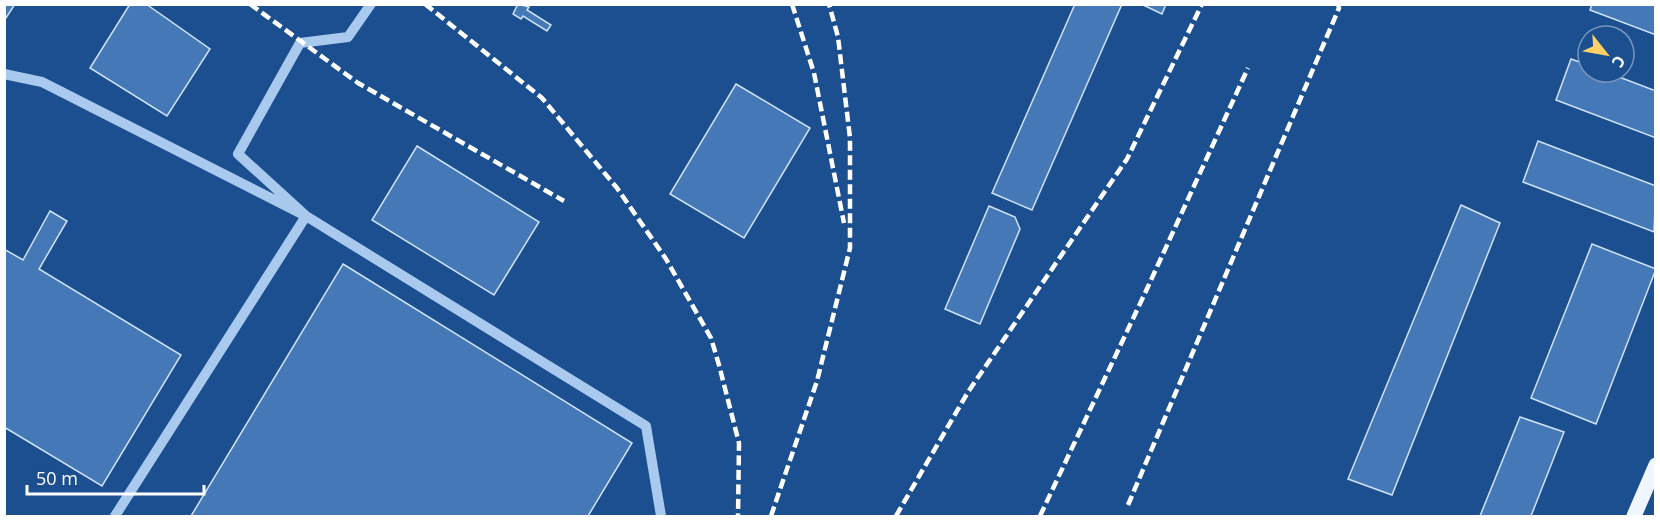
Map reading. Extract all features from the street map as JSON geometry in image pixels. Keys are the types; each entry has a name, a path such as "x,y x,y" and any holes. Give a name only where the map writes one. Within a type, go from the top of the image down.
{"main road":[{"path":"1634,516 1656,465"}],"lane":[{"path":"306,216 238,154 300,43 348,37 371,4"},
{"path":"4,74 42,82 306,216 646,426 662,516"},
{"path":"115,516 306,216"}],"building":[{"path":"4,4 15,4 4,21"},
{"path":"130,4 146,4 210,49 167,116 90,68"},
{"path":"518,4 529,7 527,10 551,25 547,31 523,16 521,19 513,14"},
{"path":"1075,4 1122,4 1032,210 992,193"},
{"path":"1141,4 1166,4 1162,14"},
{"path":"1592,4 1656,4 1656,35 1636,27 1636,24 1627,24 1590,10"},
{"path":"1571,59 1576,61 1576,84 1636,83 1656,91 1656,138 1556,100"},
{"path":"736,84 810,128 744,238 670,194"},
{"path":"1538,141 1656,186 1654,232 1523,182"},
{"path":"417,146 539,222 494,295 372,220"},
{"path":"1461,205 1500,223 1392,495 1348,479"},
{"path":"989,206 1015,217 1020,229 980,324 945,309"},
{"path":"50,211 67,221 39,269 181,355 102,486 4,427 4,249 23,260"},
{"path":"1592,244 1656,269 1596,424 1531,398"},
{"path":"343,264 632,443 588,516 191,516"},
{"path":"1520,417 1564,432 1531,516 1480,516"}],"railway":[{"path":"250,4 358,83 564,201"},
{"path":"425,4 542,98 617,188 666,259 711,338 719,365 739,443 738,516"},
{"path":"792,4 814,73 844,223"},
{"path":"771,516 817,381 850,248 850,138 838,37 829,4"},
{"path":"896,516 968,392 1127,159 1202,4"},
{"path":"1128,505 1339,8 1338,4"},
{"path":"1040,516 1248,68"}]}
